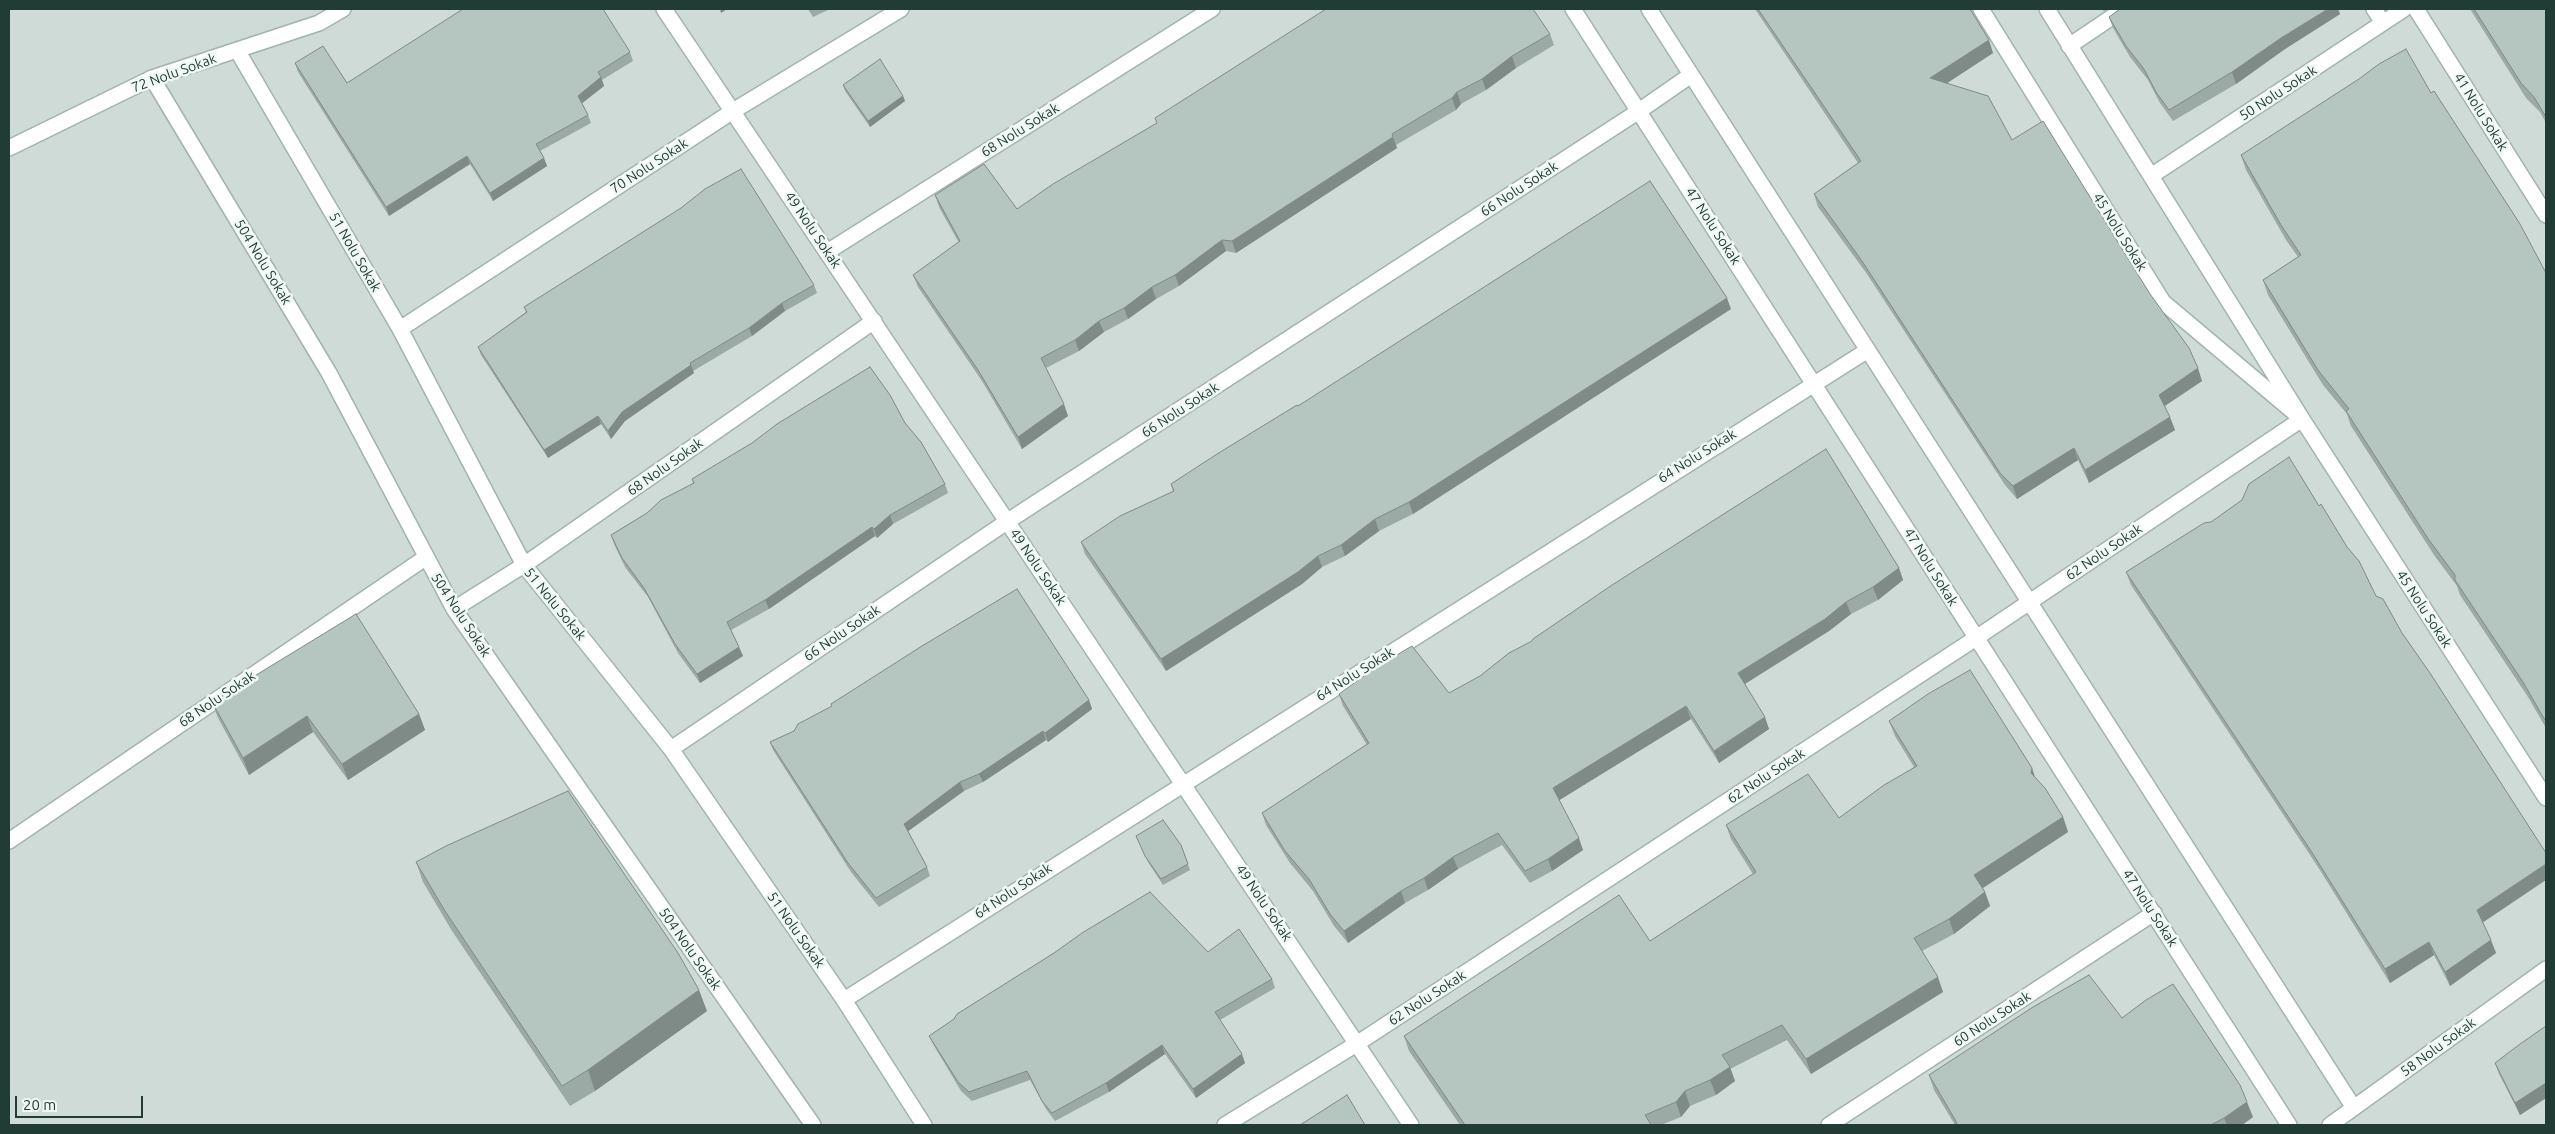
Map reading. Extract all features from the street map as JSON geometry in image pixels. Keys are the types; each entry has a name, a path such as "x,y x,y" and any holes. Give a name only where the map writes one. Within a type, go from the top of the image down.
{"street":[{"name":"72 Nolu Sokak","path":"9,148 152,78 319,23 343,9"},
{"name":"49 Nolu Sokak","path":"664,9 1412,1125"},
{"name":"70 Nolu Sokak","path":"400,329 733,111 901,9"},
{"name":"68 Nolu Sokak","path":"827,252 1212,9"},
{"name":"47 Nolu Sokak","path":"1574,9 2290,1125"},
{"path":"1649,9 2354,1108"},
{"name":"45 Nolu Sokak","path":"1981,9 2164,302 2302,419"},
{"name":"45 Nolu Sokak","path":"2047,9 2302,419 2546,798"},
{"path":"2069,46 2124,9"},
{"path":"2374,9 2383,23"},
{"name":"50 Nolu Sokak","path":"2150,176 2404,9"},
{"name":"41 Nolu Sokak","path":"2416,9 2546,215"},
{"name":"51 Nolu Sokak","path":"237,50 400,329 524,565 671,749 844,1000 924,1125"},
{"name":"66 Nolu Sokak","path":"671,749 1008,521 1639,111 1692,74"},
{"name":"504 Nolu Sokak","path":"152,78 329,373 425,558 454,609 813,1125"},
{"name":"68 Nolu Sokak","path":"454,609 524,565 874,321"},
{"name":"64 Nolu Sokak","path":"844,1000 1182,783 1814,382 1868,350"},
{"name":"62 Nolu Sokak","path":"1225,1125 1358,1043 1976,638 2302,419"},
{"name":"68 Nolu Sokak","path":"9,841 425,558"},
{"name":"60 Nolu Sokak","path":"1830,1125 2154,913"},
{"name":"58 Nolu Sokak","path":"2330,1125 2546,969"}],"shaded area":[{"path":"9,9 2546,9 2546,1125 9,1125"}],"building":[{"path":"463,9 603,9 630,52 598,72 601,77 578,96 588,115 536,144 544,158 490,193 467,156 386,207 295,63 323,46 347,83"},
{"path":"1326,9 1533,9 1550,34 1512,56 1482,79 1457,92 1452,98 1392,134 1393,137 1232,241 1222,240 1175,275 1152,287 1124,308 1099,321 1075,340 1041,358 1064,404 1018,437 978,370 913,275 960,241 935,195 984,164 1017,209 1053,184 1157,123 1155,118"},
{"path":"1758,9 1970,9 1989,40 1930,78 1988,96 2012,140 2043,121 2150,294 2189,348 2198,368 2159,395 2170,417 2085,470 2074,448 2013,486 2000,473 1862,261 1814,194 1861,161"},
{"path":"2120,9 2328,9 2281,38 2232,72 2169,110 2109,17"},
{"path":"2474,9 2546,9 2546,117 2534,97 2521,83"},
{"path":"2406,49 2431,93 2434,91 2520,224 2546,273 2546,721 2523,682 2455,580 2455,575 2429,540 2346,411 2349,409 2318,370 2263,280 2301,255 2281,225 2241,155 2359,79 2379,64"},
{"path":"880,59 903,96 868,121 843,85"},
{"path":"741,169 814,285 782,303 749,328 690,363 691,365 622,412 608,431 598,416 544,450 478,347 527,312 524,307 681,208 705,189"},
{"path":"1650,181 1727,298 1409,502 1375,519 1341,545 1318,556 1298,572 1161,659 1081,542 1120,516 1174,491 1171,484 1217,454 1298,406"},
{"path":"870,367 890,395 905,423 921,442 945,484 890,515 874,529 872,527 765,600 727,622 739,647 697,674 675,644 644,588 622,558 611,535 647,513 661,500 694,483 692,479"},
{"path":"1826,449 1899,568 1873,587 1846,602 1825,619 1738,673 1765,717 1714,751 1686,706 1553,788 1579,838 1548,859 1525,871 1498,833 1453,857 1344,931 1330,914 1309,879 1285,851 1262,813 1369,743 1339,694 1378,666 1412,646 1449,693 1480,676 1509,653 1532,641 1612,585"},
{"path":"2289,457 2319,506 2321,504 2347,547 2359,561 2376,596 2383,599 2402,633 2430,673 2546,853 2546,864 2477,910 2491,940 2445,972 2429,942 2385,969 2313,854 2126,572 2204,523 2211,522 2242,500 2249,484"},
{"path":"1017,589 1089,700 1045,733 1043,731 979,774 960,782 904,824 927,867 876,898 848,863 770,742 794,731 798,724 832,706 831,704 922,646"},
{"path":"356,614 419,714 342,764 307,716 243,758 212,702"},
{"path":"1970,670 2032,768 2031,773 2045,788 2063,817 1974,875 1985,892 1949,919 1914,938 1938,977 1806,1059 1782,1025 1722,1055 1730,1067 1710,1080 1685,1091 1676,1102 1645,1115 1651,1125 1465,1125 1404,1036 1619,895 1650,941 1756,872 1726,825 1808,774 1839,818 1884,785 1917,766 1889,721 1928,694"},
{"path":"568,791 678,953 699,990 588,1070 562,1086 445,911 416,862 446,846"},
{"path":"1163,820 1181,845 1188,864 1161,879 1145,856 1136,836"},
{"path":"1150,892 1208,952 1239,929 1272,979 1215,1012 1242,1054 1193,1089 1162,1045 1106,1083 1052,1113 1042,1101 1027,1071 969,1092 958,1082 929,1036 954,1019 957,1014 1054,953 1082,933"},
{"path":"2089,975 2122,1018 2146,1000 2173,984 2240,1085 2247,1102 2211,1125 1954,1125 1957,1123 1929,1075 2033,1007"},
{"path":"2546,1026 2546,1083 2515,1103 2495,1063"},
{"path":"1347,1095 1365,1125 1300,1125"}]}
